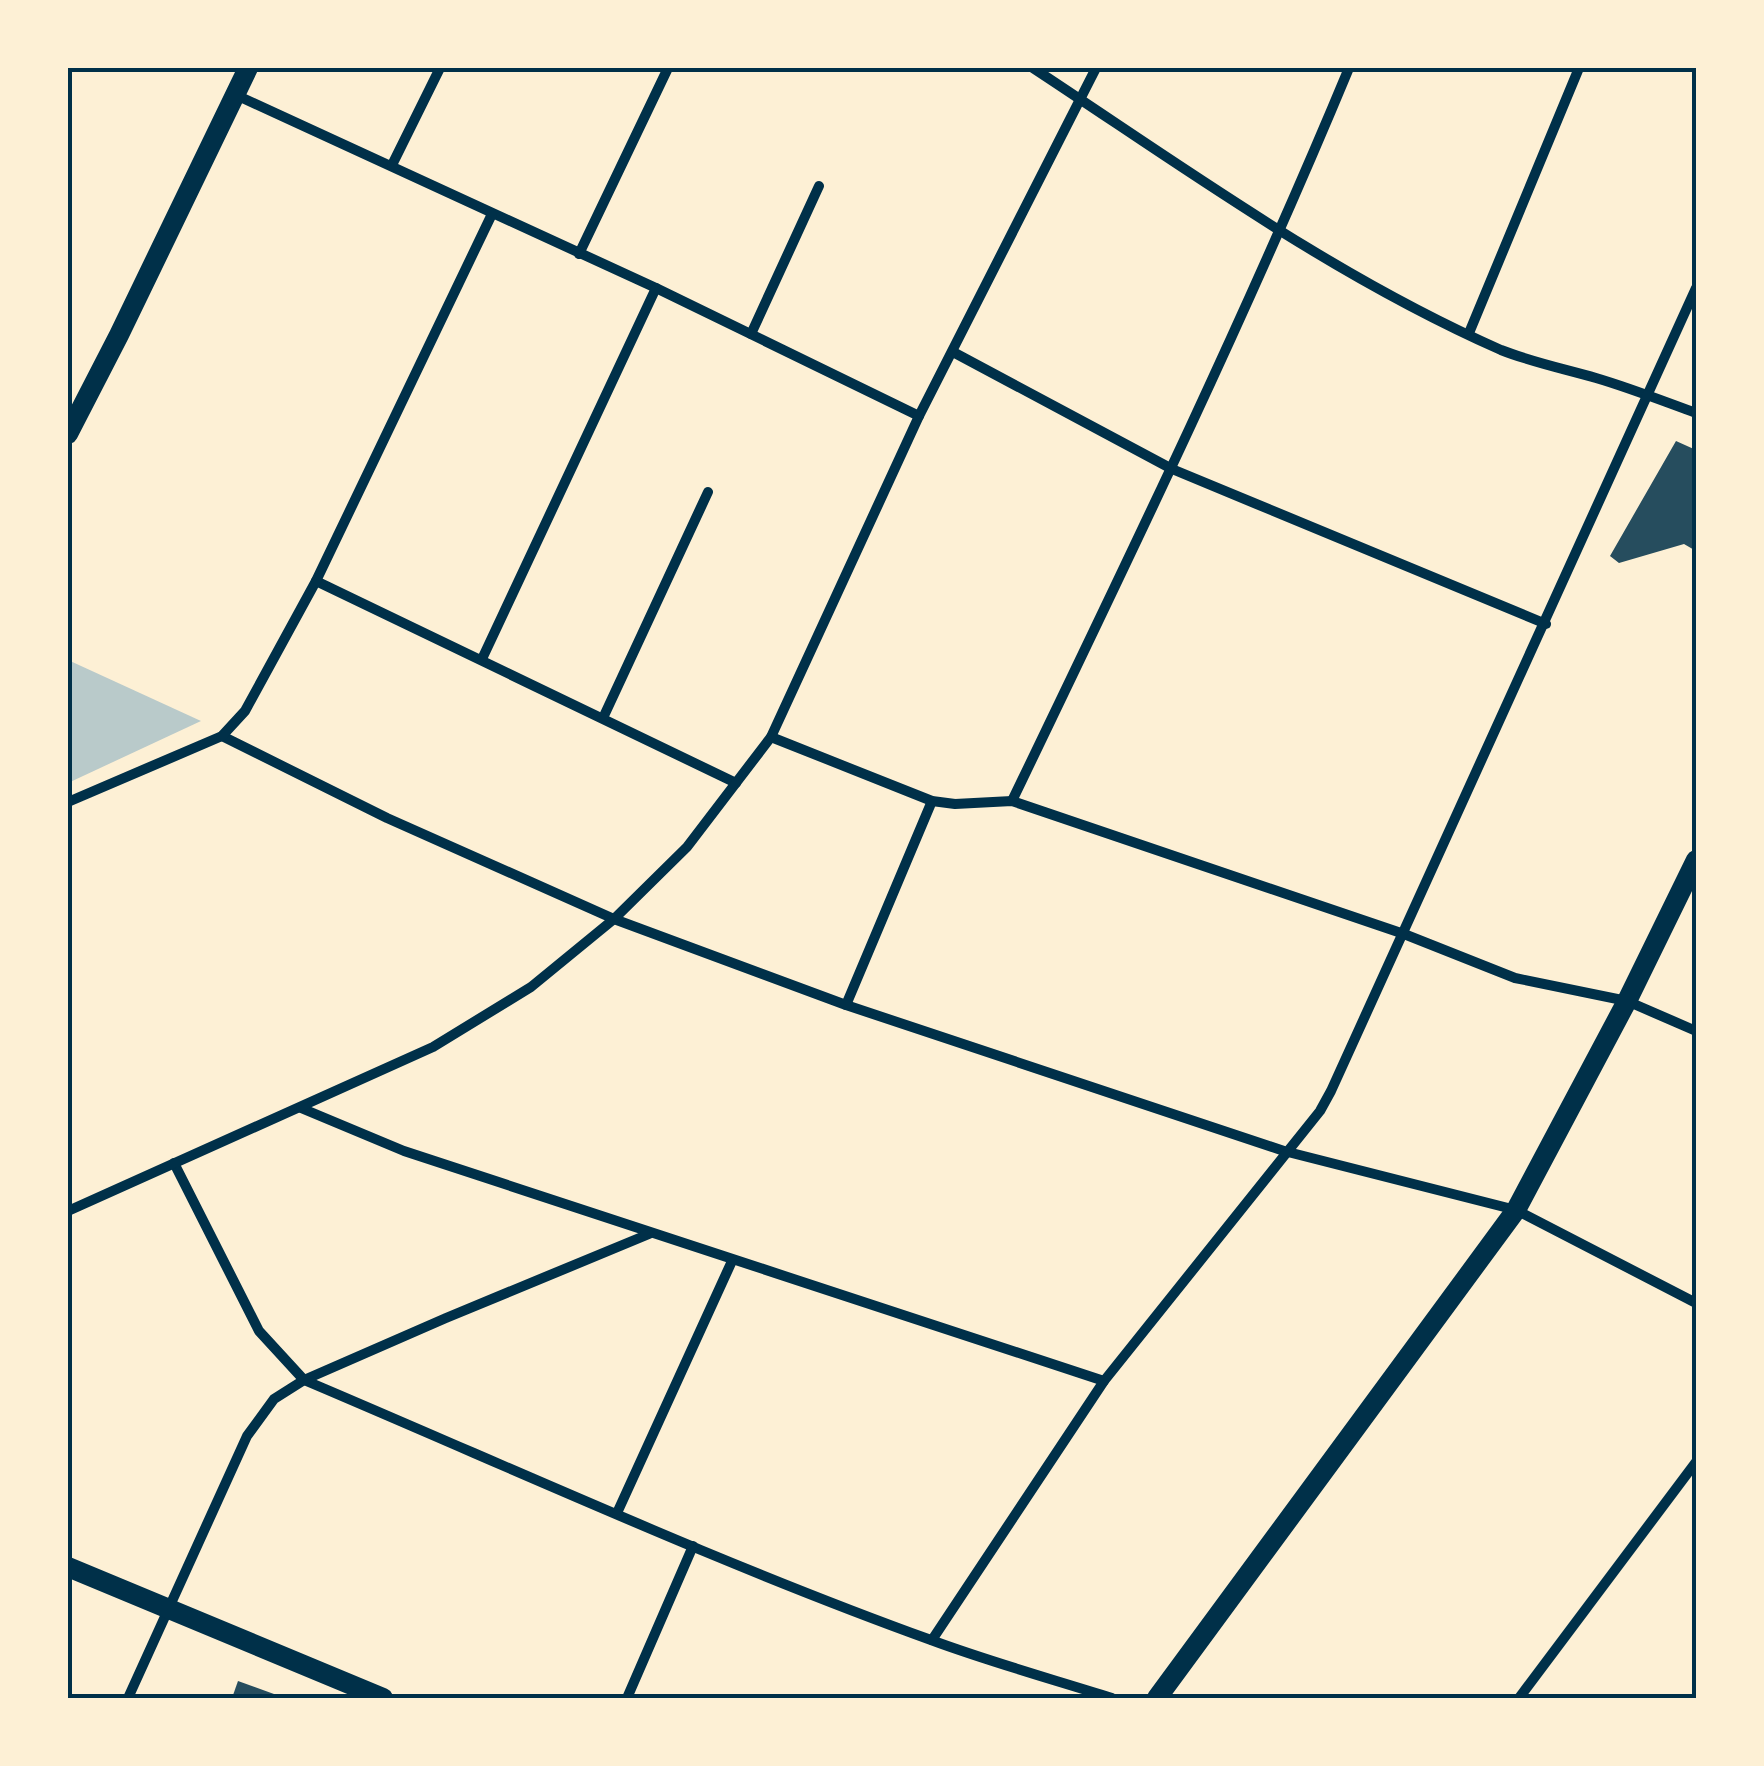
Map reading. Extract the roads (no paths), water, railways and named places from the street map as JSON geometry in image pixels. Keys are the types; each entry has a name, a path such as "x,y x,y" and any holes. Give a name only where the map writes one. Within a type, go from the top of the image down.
{"main road":[{"path":"68,434 248,68"},
{"path":"1157,1698 1516,1210 1627,1001 1696,860"},
{"path":"68,1567 383,1698"}],"street":[{"path":"392,166 440,68"},
{"path":"579,254 668,68"},
{"path":"1032,68 1224,197 1335,265 1504,351 1696,412"},
{"path":"68,1211 433,1047 532,987 614,920 688,848 772,737 919,416 1096,68"},
{"path":"1012,801 1281,232 1349,68"},
{"path":"1469,334 1579,68"},
{"path":"236,95 656,288 919,416"},
{"path":"751,334 819,186"},
{"path":"68,802 222,736 246,711 316,581 492,214"},
{"path":"482,659 656,288"},
{"path":"932,1640 1104,1381 1320,1110 1331,1091 1696,288"},
{"path":"953,352 1172,469 1546,624"},
{"path":"603,718 708,492"},
{"path":"316,581 736,783"},
{"path":"222,736 388,818 614,920 846,1005 1284,1151 1516,1210 1696,1302"},
{"path":"772,737 932,802 1012,801 1404,934 1516,978 1627,1001 1696,1031"},
{"path":"846,1005 932,802"},
{"path":"300,1108 404,1151 1104,1381"},
{"path":"174,1163 259,1331 304,1380 692,1546 932,1640 1112,1698"},
{"path":"128,1698 247,1436 274,1398 304,1380 649,1234"},
{"path":"617,1513 732,1261"},
{"path":"1519,1698 1696,1462"},
{"path":"627,1698 692,1546"}]}
